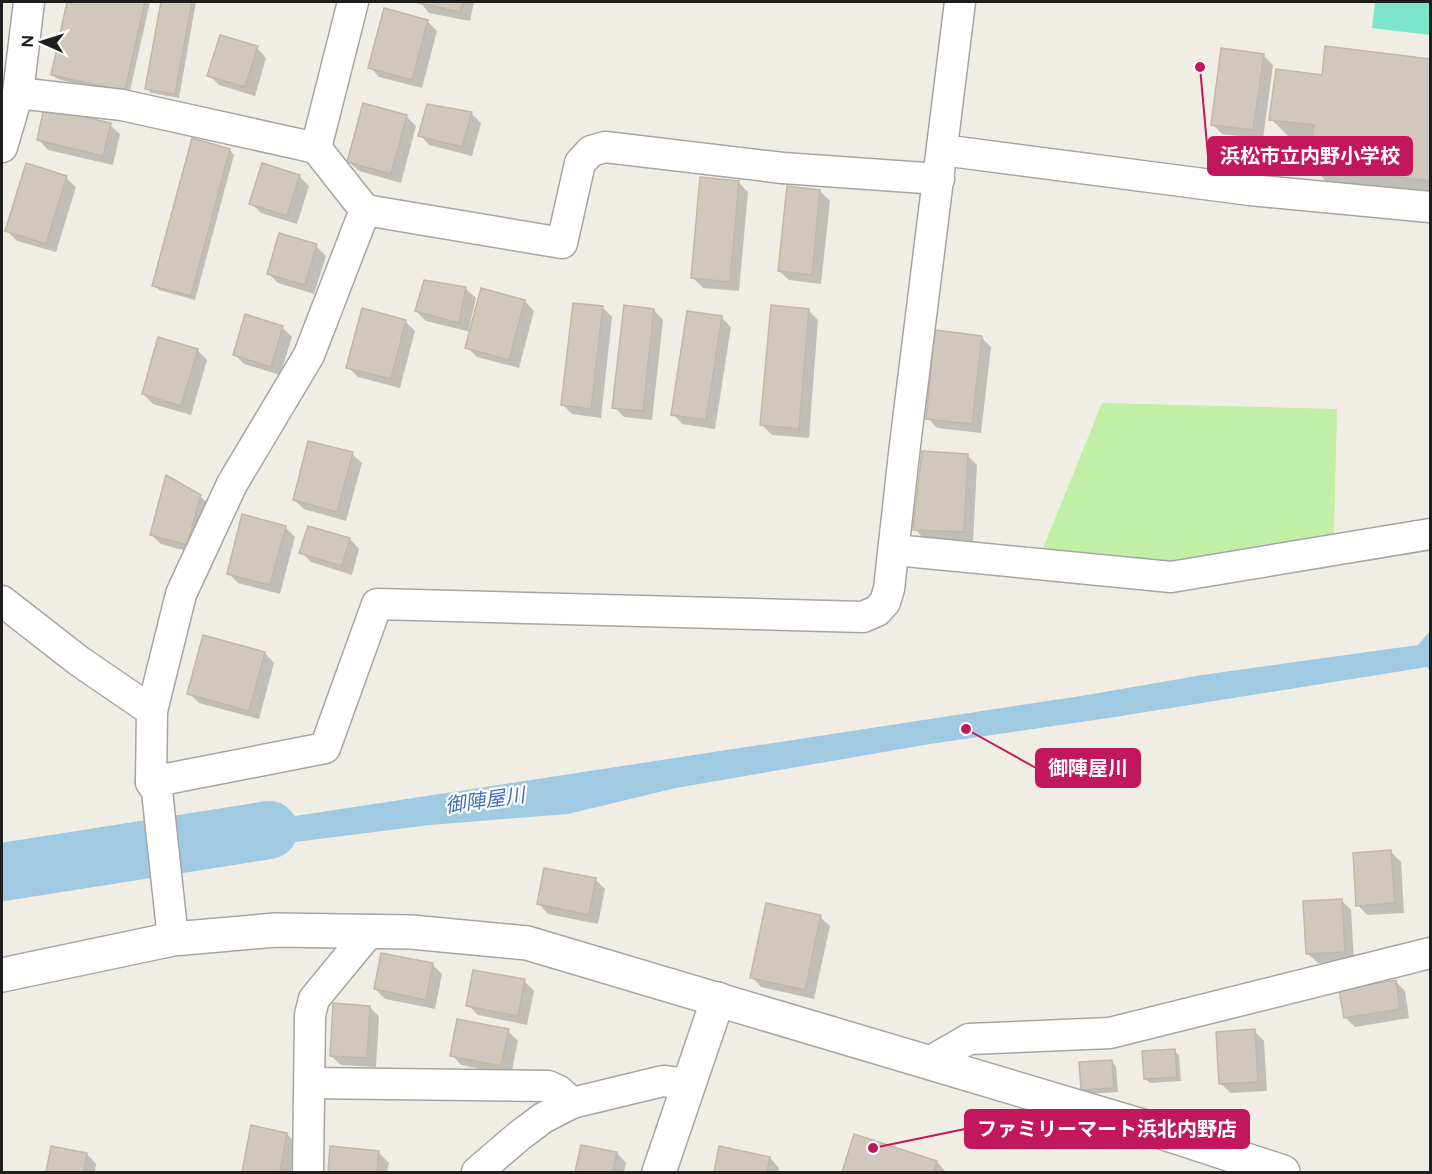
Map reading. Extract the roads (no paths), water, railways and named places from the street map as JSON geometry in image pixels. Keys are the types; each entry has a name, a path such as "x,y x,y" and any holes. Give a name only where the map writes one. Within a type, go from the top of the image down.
{"street":[{"path":"2,147 18,93 29,2"},
{"path":"316,148 353,2"},
{"path":"154,787 325,748 377,604 863,617 877,611 885,602 890,589 904,445 960,2"},
{"path":"18,93 122,105 316,148 365,210 562,243 580,164 591,151 605,147 783,168 939,179"},
{"path":"942,150 1250,190 1431,207"},
{"path":"172,926 154,787 152,711 181,594 232,484 309,355 365,210"},
{"path":"895,550 1171,577 1431,534"},
{"path":"2,600 78,661 152,711"},
{"path":"2,975 172,926 411,932 527,943 1149,1128 1283,1173"},
{"path":"308,1173 310,1015 314,999 370,931"},
{"path":"929,1062 969,1039 1110,1033 1431,953"},
{"path":"659,1173 718,999"},
{"path":"477,1173 543,1118 572,1102 663,1081 688,1084"},
{"path":"310,1083 548,1086 559,1091 572,1102"}],"water":[{"path":"1430,631 1430,671 1427,667 930,744 676,788 568,814 430,825 194,855 184,833 1087,695 1202,675 1418,645"}],"waterway":[{"name":"御陣屋川","path":"2,872 269,830"}],"place":[{"name":"浜松市立内野小学校","path":"1200,67"},
{"name":"御陣屋川","path":"966,729"},
{"name":"ファミリーマート浜北内野店","path":"873,1148"}]}
